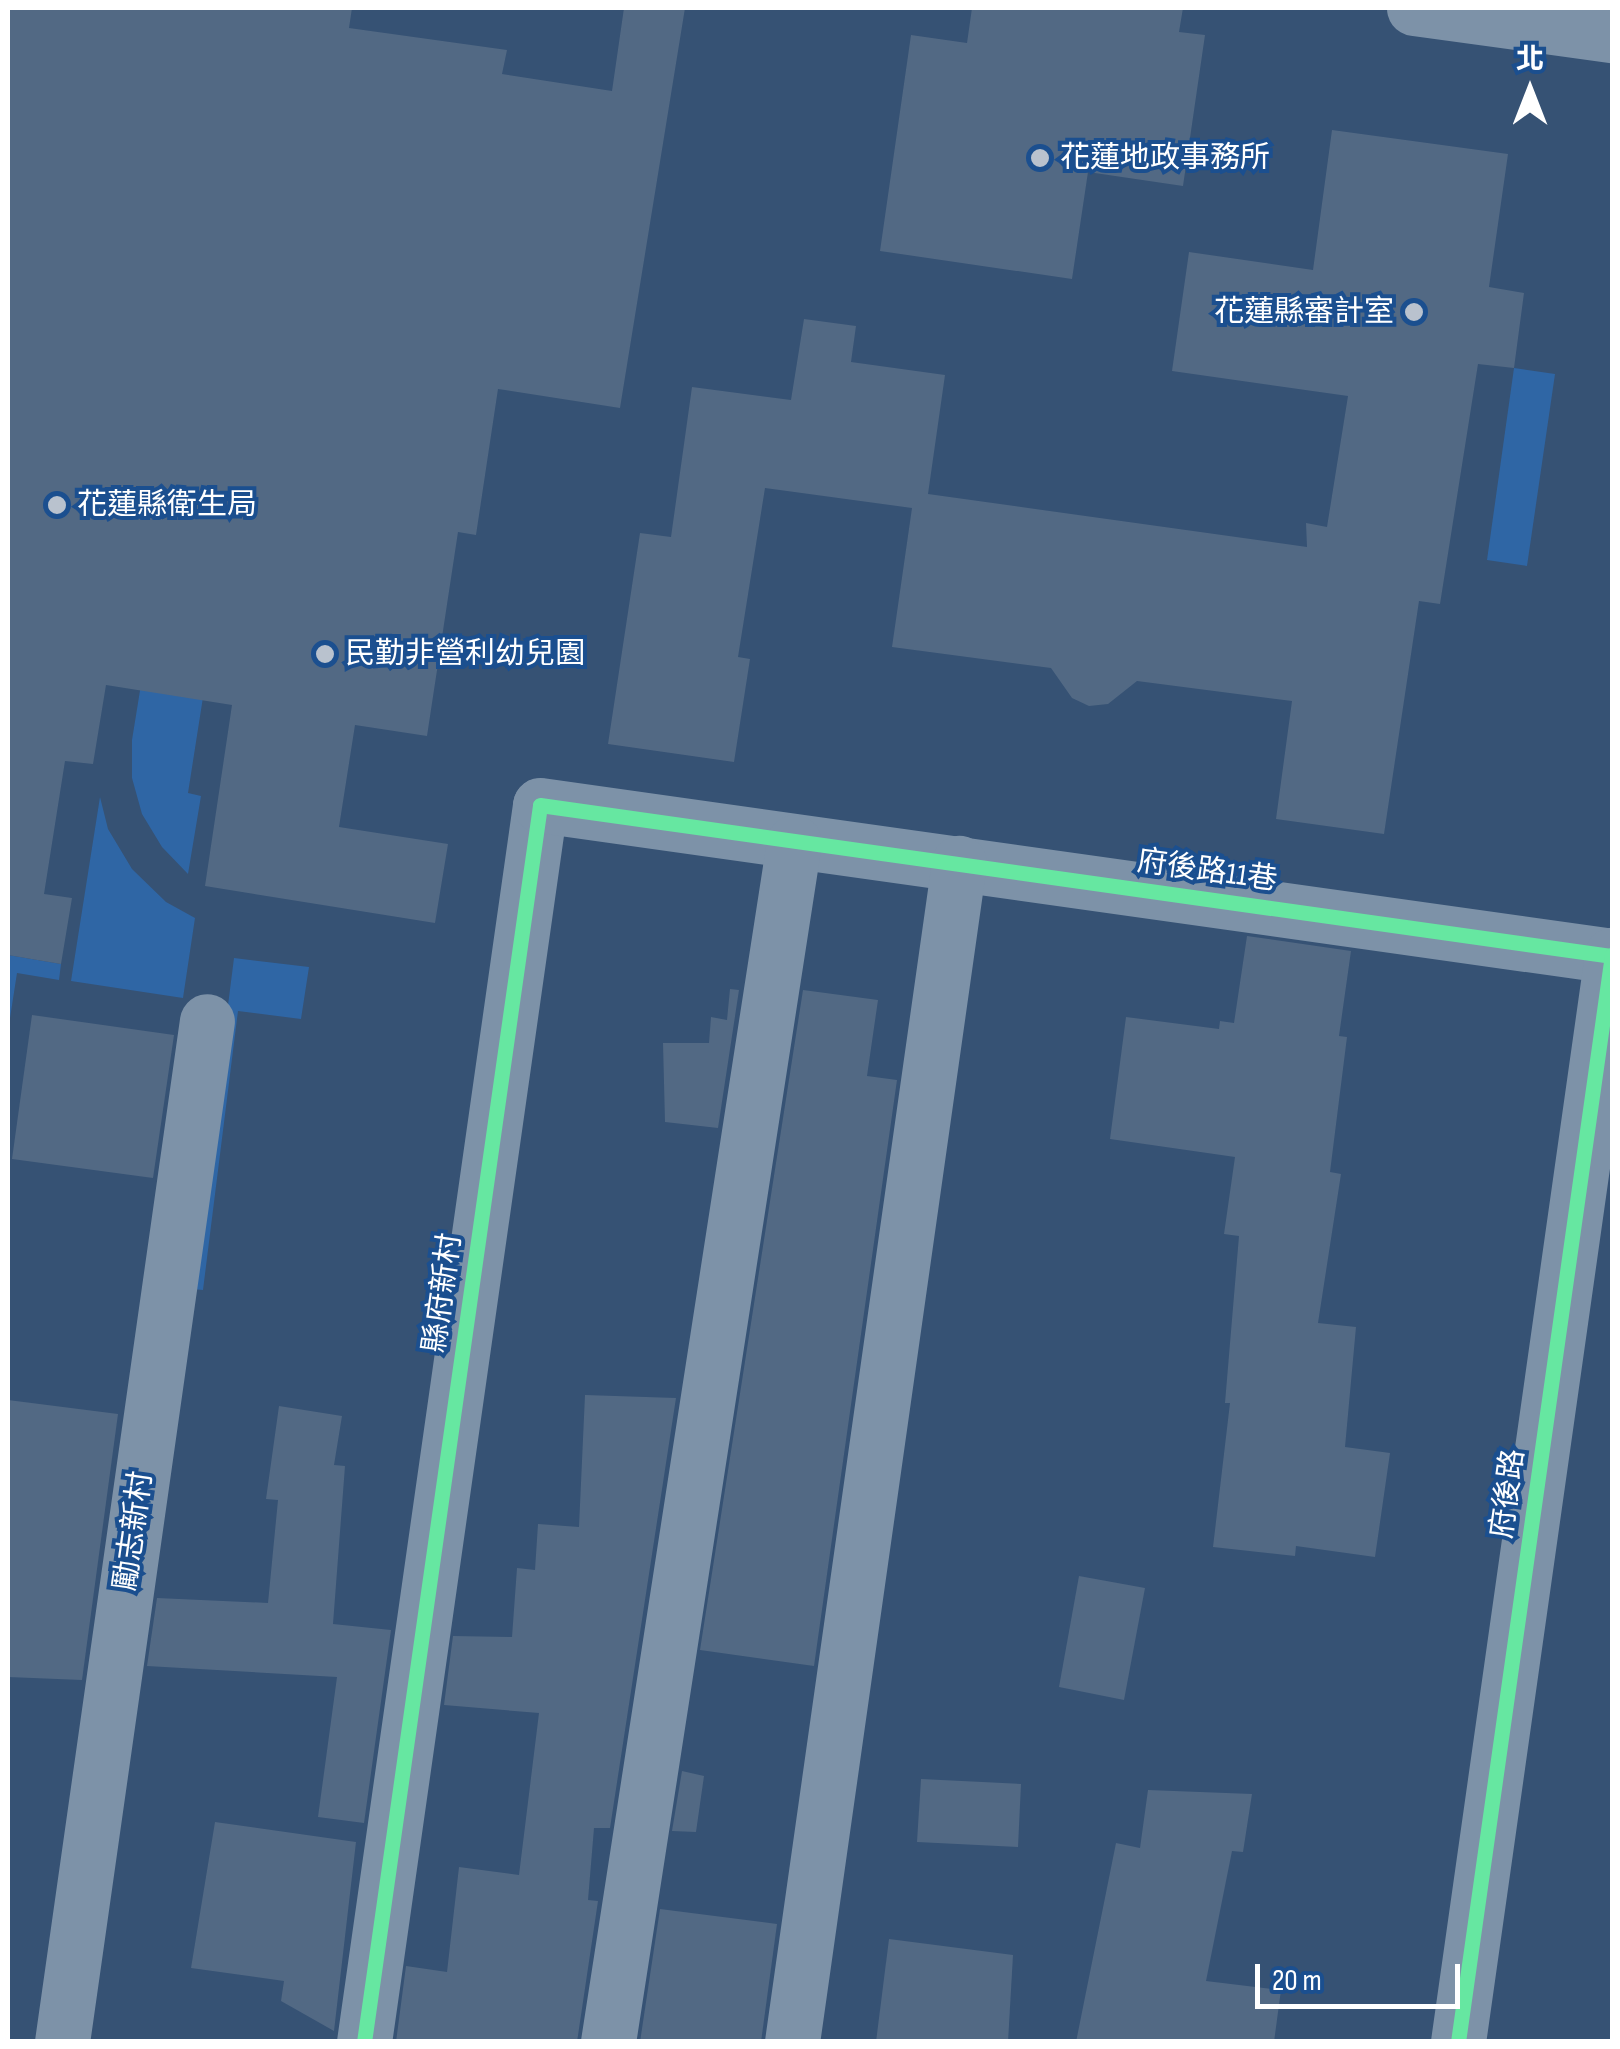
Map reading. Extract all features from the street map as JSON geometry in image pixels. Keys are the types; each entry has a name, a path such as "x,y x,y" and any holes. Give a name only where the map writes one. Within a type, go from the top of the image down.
{"street":[{"path":"1414,8 1612,36"},
{"name":"縣府新村","path":"364,2042 540,805 794,842"},
{"path":"608,2042 794,842"},
{"name":"府後路11巷","path":"794,842 1612,955"},
{"path":"792,2042 960,864"},
{"name":"府後路","path":"1458,2042 1612,955"},
{"name":"勵志新村","path":"62,2042 207,1021"}],"shaded area":[{"path":"1514,368 1555,374 1527,566 1487,560"},
{"path":"217,608 188,793 201,796 188,874 162,847 142,814 132,778 132,740 143,672"},
{"path":"100,797 108,829 132,869 166,902 195,918 183,998 71,981"},
{"path":"8,955 61,964 59,980 17,973 8,1031"},
{"path":"234,958 309,967 301,1019 238,1011 203,1290 192,1289"}],"building":[{"path":"8,8 352,8 349,28 507,50 502,74 612,91 624,8 685,8 620,408 498,389 476,535 458,532 427,736 355,725 339,827 448,844 435,923 205,886 232,705 106,685 93,764 65,761 44,894 72,898 61,964 8,955"},
{"name":"花蓮地政事務所","path":"972,8 1183,8 1179,32 1205,35 1183,186 1088,172 1072,279 880,251 911,35 967,43"},
{"path":"1332,130 1508,154 1489,287 1524,293 1514,368 1478,364 1440,604 1419,601 1384,834 1276,819 1292,701 1137,681 1108,704 1089,706 1072,698 1051,668 892,647 912,508 765,488 738,657 750,659 734,762 608,744 640,533 671,537 692,387 791,400 804,319 856,326 851,362 945,375 928,494 1307,547 1306,523 1327,527 1348,396 1172,371 1189,252 1313,270"},
{"path":"1247,936 1351,951 1339,1036 1347,1037 1330,1172 1341,1174 1318,1323 1356,1327 1345,1447 1390,1453 1375,1557 1296,1546 1295,1556 1213,1547 1230,1403 1225,1403 1239,1236 1224,1234 1235,1157 1110,1139 1126,1017 1219,1029 1220,1021 1234,1023"},
{"path":"730,989 739,990 718,1128 665,1122 663,1043 709,1043 711,1017 727,1020"},
{"path":"803,990 878,1000 867,1076 897,1080 814,1666 700,1650"},
{"path":"32,1015 174,1035 153,1178 12,1159"},
{"path":"585,1395 676,1398 610,1828 594,1828 588,1900 598,1901 577,2042 396,2042 406,1966 447,1972 459,1867 519,1875 539,1713 444,1705 453,1636 512,1637 517,1568 535,1570 538,1524 579,1527"},
{"path":"8,1400 118,1414 82,1680 8,1677"},
{"path":"279,1406 342,1416 334,1465 345,1466 333,1624 391,1630 364,1823 318,1817 337,1677 147,1666 157,1598 268,1603 278,1500 266,1499"},
{"path":"1079,1576 1145,1588 1124,1700 1059,1687"},
{"path":"682,1771 704,1776 696,1832 672,1831"},
{"path":"921,1779 1021,1784 1018,1847 917,1842"},
{"path":"1148,1790 1252,1794 1243,1852 1232,1851 1206,1981 1281,1990 1274,2042 1076,2042 1116,1843 1140,1848"},
{"path":"215,1822 356,1842 334,2031 281,2001 284,1981 191,1968"},
{"path":"660,1909 777,1924 761,2042 640,2042"},
{"path":"889,1939 1013,1955 1008,2042 876,2042"}],"cycle path":[{"path":"364,2042 540,805 1612,956"},
{"path":"1458,2042 1612,955"}],"place":[{"name":"花蓮地政事務所","path":"1040,158"},
{"name":"花蓮縣審計室","path":"1414,312"},
{"name":"花蓮縣衛生局","path":"57,505"},
{"name":"民勤非營利幼兒園","path":"325,654"}]}
